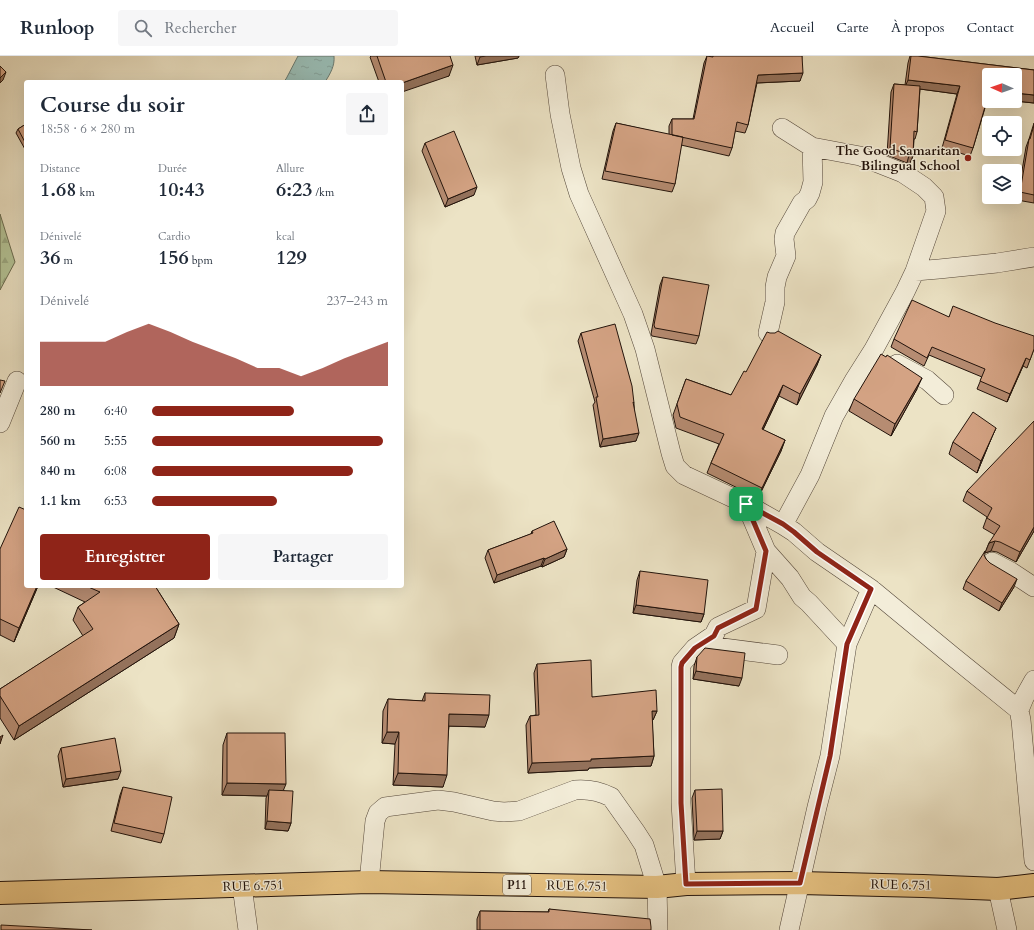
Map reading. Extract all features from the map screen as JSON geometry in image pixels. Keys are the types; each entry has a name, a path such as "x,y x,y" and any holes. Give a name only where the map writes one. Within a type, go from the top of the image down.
{"main road":[{"name":"RUE 6.751","path":"0,893 369,882 657,887 686,884 800,883 998,889 1034,885"}],"street":[{"path":"555,75 560,114 571,168 579,194 634,314 645,349 675,466 684,475 746,504 783,524 817,552 871,589 1019,710"},
{"path":"782,128 812,147 860,156 903,173 924,187 934,197 936,211 915,270 905,292 874,349 834,416 810,475 783,524"},
{"path":"768,333 775,302 777,277 786,256 784,239 785,233 802,202 807,199 812,187 812,147"},
{"path":"915,270 977,265 1034,257"},
{"path":"874,349 899,366 927,380 944,395"},
{"path":"0,423 17,381"},
{"path":"746,504 766,551 790,578 802,597 847,644"},
{"path":"686,884 681,803 681,667 682,663 695,648 714,636 718,628 756,609 766,551"},
{"path":"992,562 1034,587"},
{"path":"789,930 830,756 847,644 871,589"},
{"path":"700,645 778,655"},
{"path":"1034,680 1019,710 1034,861"},
{"path":"369,882 375,821 378,813 385,807 438,800 493,811 519,811 575,790 582,789 606,794 611,797 644,845 657,887 658,930"},
{"path":"242,886 248,930"},
{"path":"998,889 1008,930"}],"green space":[{"path":"0,214 15,262 0,290"}],"water":[{"path":"298,56 334,56 333,67 326,80 285,80"}],"building":[{"path":"377,56 450,56 453,65 404,82 404,80 385,80"},
{"path":"707,56 802,56 803,73 758,75 748,125 737,122 732,148 672,135 672,119 694,119"},
{"path":"911,56 1017,68 982,68 982,108 985,108 973,148 945,140 960,86 908,80"},
{"path":"0,66 6,72 0,78"},
{"path":"1022,69 1034,70 1034,95 1022,94"},
{"path":"894,84 920,86 917,132 914,131 913,156 890,148"},
{"path":"616,123 683,137 675,184 605,171"},
{"path":"24,125 24,140 18,129"},
{"path":"1034,125 1034,195 1022,192 1022,180"},
{"path":"454,131 477,187 448,199 425,143"},
{"path":"663,277 709,285 699,336 655,328 654,325"},
{"path":"912,300 949,317 953,306 995,323 1034,336 1034,349 1030,360 1026,358 1010,394 980,381 985,369 932,347 927,358 894,339"},
{"path":"615,324 632,386 634,403 633,402 639,433 603,439 596,397 598,397 581,333"},
{"path":"778,331 821,355 800,394 783,385 762,429 785,440 762,488 711,463 724,434 680,417 677,404 686,379 731,395 744,371 746,372 767,332 775,333"},
{"path":"881,354 886,357 887,355 922,378 895,424 854,399"},
{"path":"0,380 5,381 0,393"},
{"path":"973,412 996,428 981,461 953,442"},
{"path":"1034,421 1034,527 1020,552 1000,542 995,541 989,543 1000,526 987,518 992,508 967,491"},
{"path":"19,507 24,509 24,588 36,588 19,628 0,619 0,549"},
{"path":"554,521 567,549 545,559 544,558 497,575 488,550 533,533 532,531"},
{"path":"985,551 984,555 990,563 1017,579 1002,603 966,581"},
{"path":"640,571 708,580 704,614 636,605"},
{"path":"91,588 156,588 179,624 19,726 0,696 0,689 93,629 78,607 100,592"},
{"path":"705,648 745,653 742,678 696,671 697,657"},
{"path":"591,660 592,697 656,690 657,711 652,711 654,756 591,759 591,761 532,763 530,716 539,715 537,664"},
{"path":"425,693 490,695 489,715 449,714 447,775 398,773 399,732 387,732 388,699 425,701"},
{"path":"227,733 285,733 286,784 227,783"},
{"path":"115,738 121,771 66,779 61,748"},
{"path":"123,787 172,797 164,834 114,823"},
{"path":"722,789 723,831 697,831 695,790"},
{"path":"269,790 293,791 291,823 267,821"},
{"path":"549,909 650,919 651,930 480,930 480,911 549,912"},
{"path":"1,925 92,930 1,930"}],"place":[{"name":"The Good Samaritan Bilingual School","path":"968,158"}],"route":[{"path":"746,504 783,524 817,552 871,589 847,644 830,756 800,883 686,884 681,803 681,667 682,663 695,648 714,636 718,628 756,609 766,551 746,504"}]}
